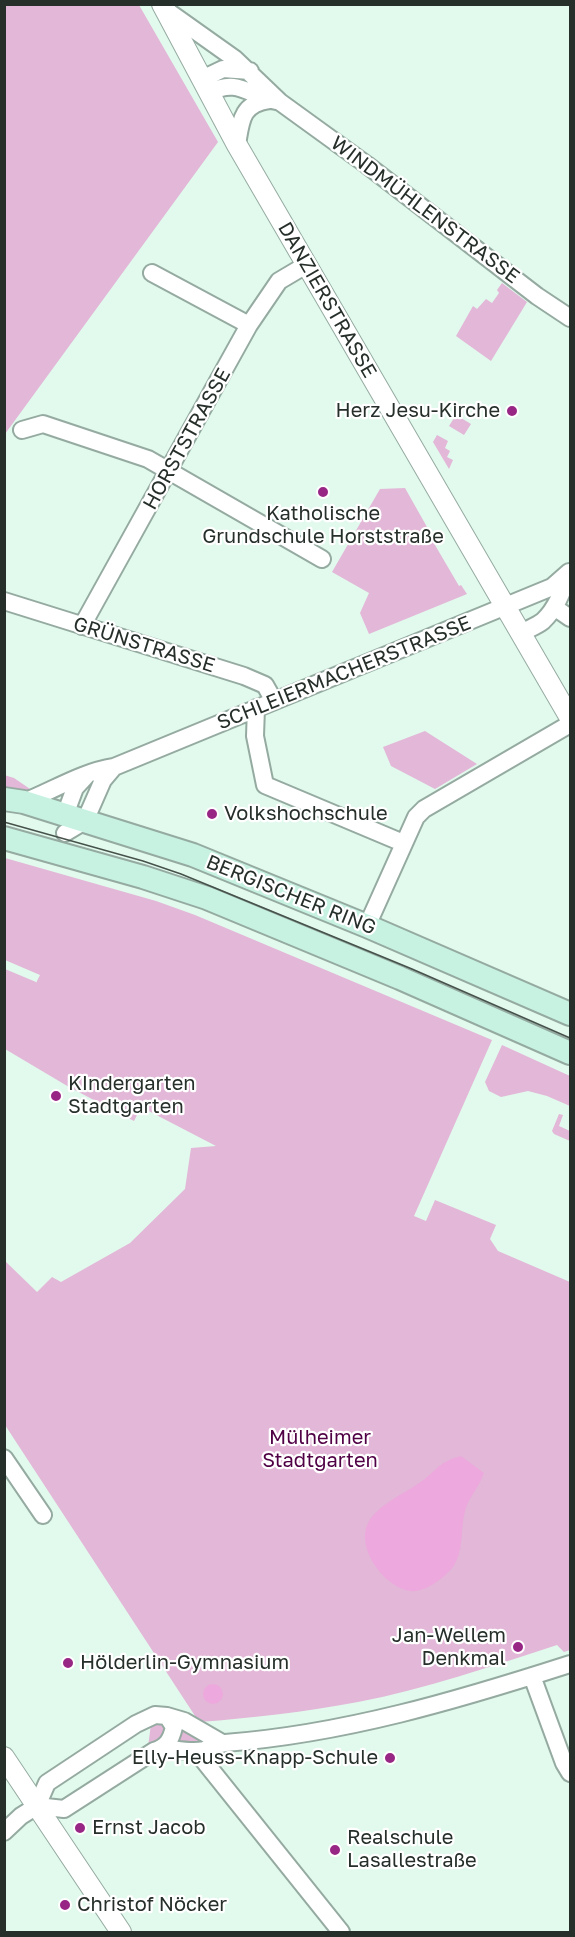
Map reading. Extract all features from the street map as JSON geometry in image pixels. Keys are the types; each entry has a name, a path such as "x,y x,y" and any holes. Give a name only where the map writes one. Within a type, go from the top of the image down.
{"main road":[{"name":"BERGISCHER RING","path":"14,800 143,877 207,898 400,978 570,1053"},
{"name":"BERGISCHER RING","path":"4,838 68,831 193,855 367,926 570,1014"}],"street":[{"name":"WINDMÜHLENSTRASSE","path":"163,7 250,71 274,101"},
{"name":"DANZIERSTRASSE","path":"163,7 237,145 570,718"},
{"path":"206,86 223,69 250,71"},
{"name":"WINDMÜHLENSTRASSE","path":"206,86 230,86 274,101 367,165 537,296 570,318"},
{"path":"237,145 240,122 247,110 255,102 274,101"},
{"name":"HORSTSTRASSE","path":"82,626 170,472 249,326 279,281 306,265"},
{"path":"152,273 249,326"},
{"path":"22,430 43,424 148,459 322,559"},
{"name":"SCHLEIERMACHERSTRASSE","path":"14,800 100,769 114,767 506,606 552,586 570,571"},
{"name":"SCHLEIERMACHERSTRASSE","path":"521,633 543,621 554,608 570,571"},
{"name":"GRÜNSTRASSE","path":"4,601 244,676 265,685 274,701"},
{"path":"554,608 570,618"},
{"path":"256,708 255,736 265,785 403,843"},
{"path":"367,926 403,843 416,817 424,809 570,724"},
{"path":"68,831 114,767"},
{"path":"68,831 75,788 89,774"},
{"path":"4,1458 43,1515"},
{"path":"37,1806 64,1809 154,1751 163,1748 204,1750 222,1743 294,1736 366,1722 441,1704 570,1664"},
{"path":"532,1676 564,1763 570,1773"},
{"path":"4,1832 21,1816 37,1806 46,1783 136,1724 155,1715 184,1721 222,1743"},
{"path":"163,1748 171,1739 174,1727 167,1716"},
{"path":"211,1770 210,1761 213,1753 222,1743"},
{"path":"196,1751 341,1932"},
{"path":"6,1761 121,1932"}],"green space":[{"path":"5,4 139,5 218,142 5,434"},
{"path":"502,283 527,302 491,361 456,336 473,306 477,309 486,299 492,303"},
{"path":"456,415 471,424 464,435 449,426"},
{"path":"437,435 448,441 445,448 450,451 447,457 453,460 449,469 433,442"},
{"path":"405,488 427,527 425,528 459,586 461,585 467,594 369,634 360,613 369,593 332,572 380,489"},
{"path":"425,731 477,764 435,789 391,766 383,747"},
{"path":"4,775 14,778 33,791 5,788"},
{"name":"Mülheimer Stadtgarten","path":"5,858 156,901 195,915 492,1040 414,1216 426,1221 435,1200 496,1225 490,1239 498,1251 570,1282 570,1650 564,1652 557,1645 434,1684 358,1702 239,1719 199,1722 5,1425 4,1260 37,1292 52,1277 61,1282 130,1243 185,1189 191,1148 216,1146 141,1107 134,1121 69,1087 5,1049 5,969 36,983 40,975 5,960"},
{"path":"502,1045 570,1076 570,1106 528,1091 501,1097 489,1091 485,1082"},
{"path":"559,1114 563,1115 559,1126 570,1131 570,1141 552,1131"},
{"path":"159,1721 167,1726 166,1735 148,1747 151,1724"},
{"path":"186,1729 210,1745 180,1742 178,1738 181,1730"}],"shaded area":[{"path":"461,1456 484,1473 467,1505 457,1560 445,1576 422,1590 410,1591 400,1588 382,1574 369,1554 365,1542 365,1531 369,1521 384,1505 423,1481 446,1461"},
{"path":"209,1684 217,1684 223,1690 223,1698 217,1704 209,1704 203,1698 203,1690"}],"tram line":[{"path":"4,822 181,874 412,969 570,1038"}],"place":[{"name":"Herz Jesu-Kirche","path":"512,411"},
{"name":"Katholische Grundschule Horststraße","path":"323,492"},
{"name":"Volkshochschule","path":"212,814"},
{"name":"KIndergarten Stadtgarten","path":"56,1096"},
{"name":"Jan-Wellem Denkmal","path":"518,1647"},
{"name":"Hölderlin-Gymnasium","path":"68,1663"},
{"name":"Elly-Heuss-Knapp-Schule","path":"390,1758"},
{"name":"Ernst Jacob","path":"80,1828"},
{"name":"Realschule Lasallestraße","path":"335,1850"},
{"name":"Christof Nöcker","path":"65,1905"}]}
